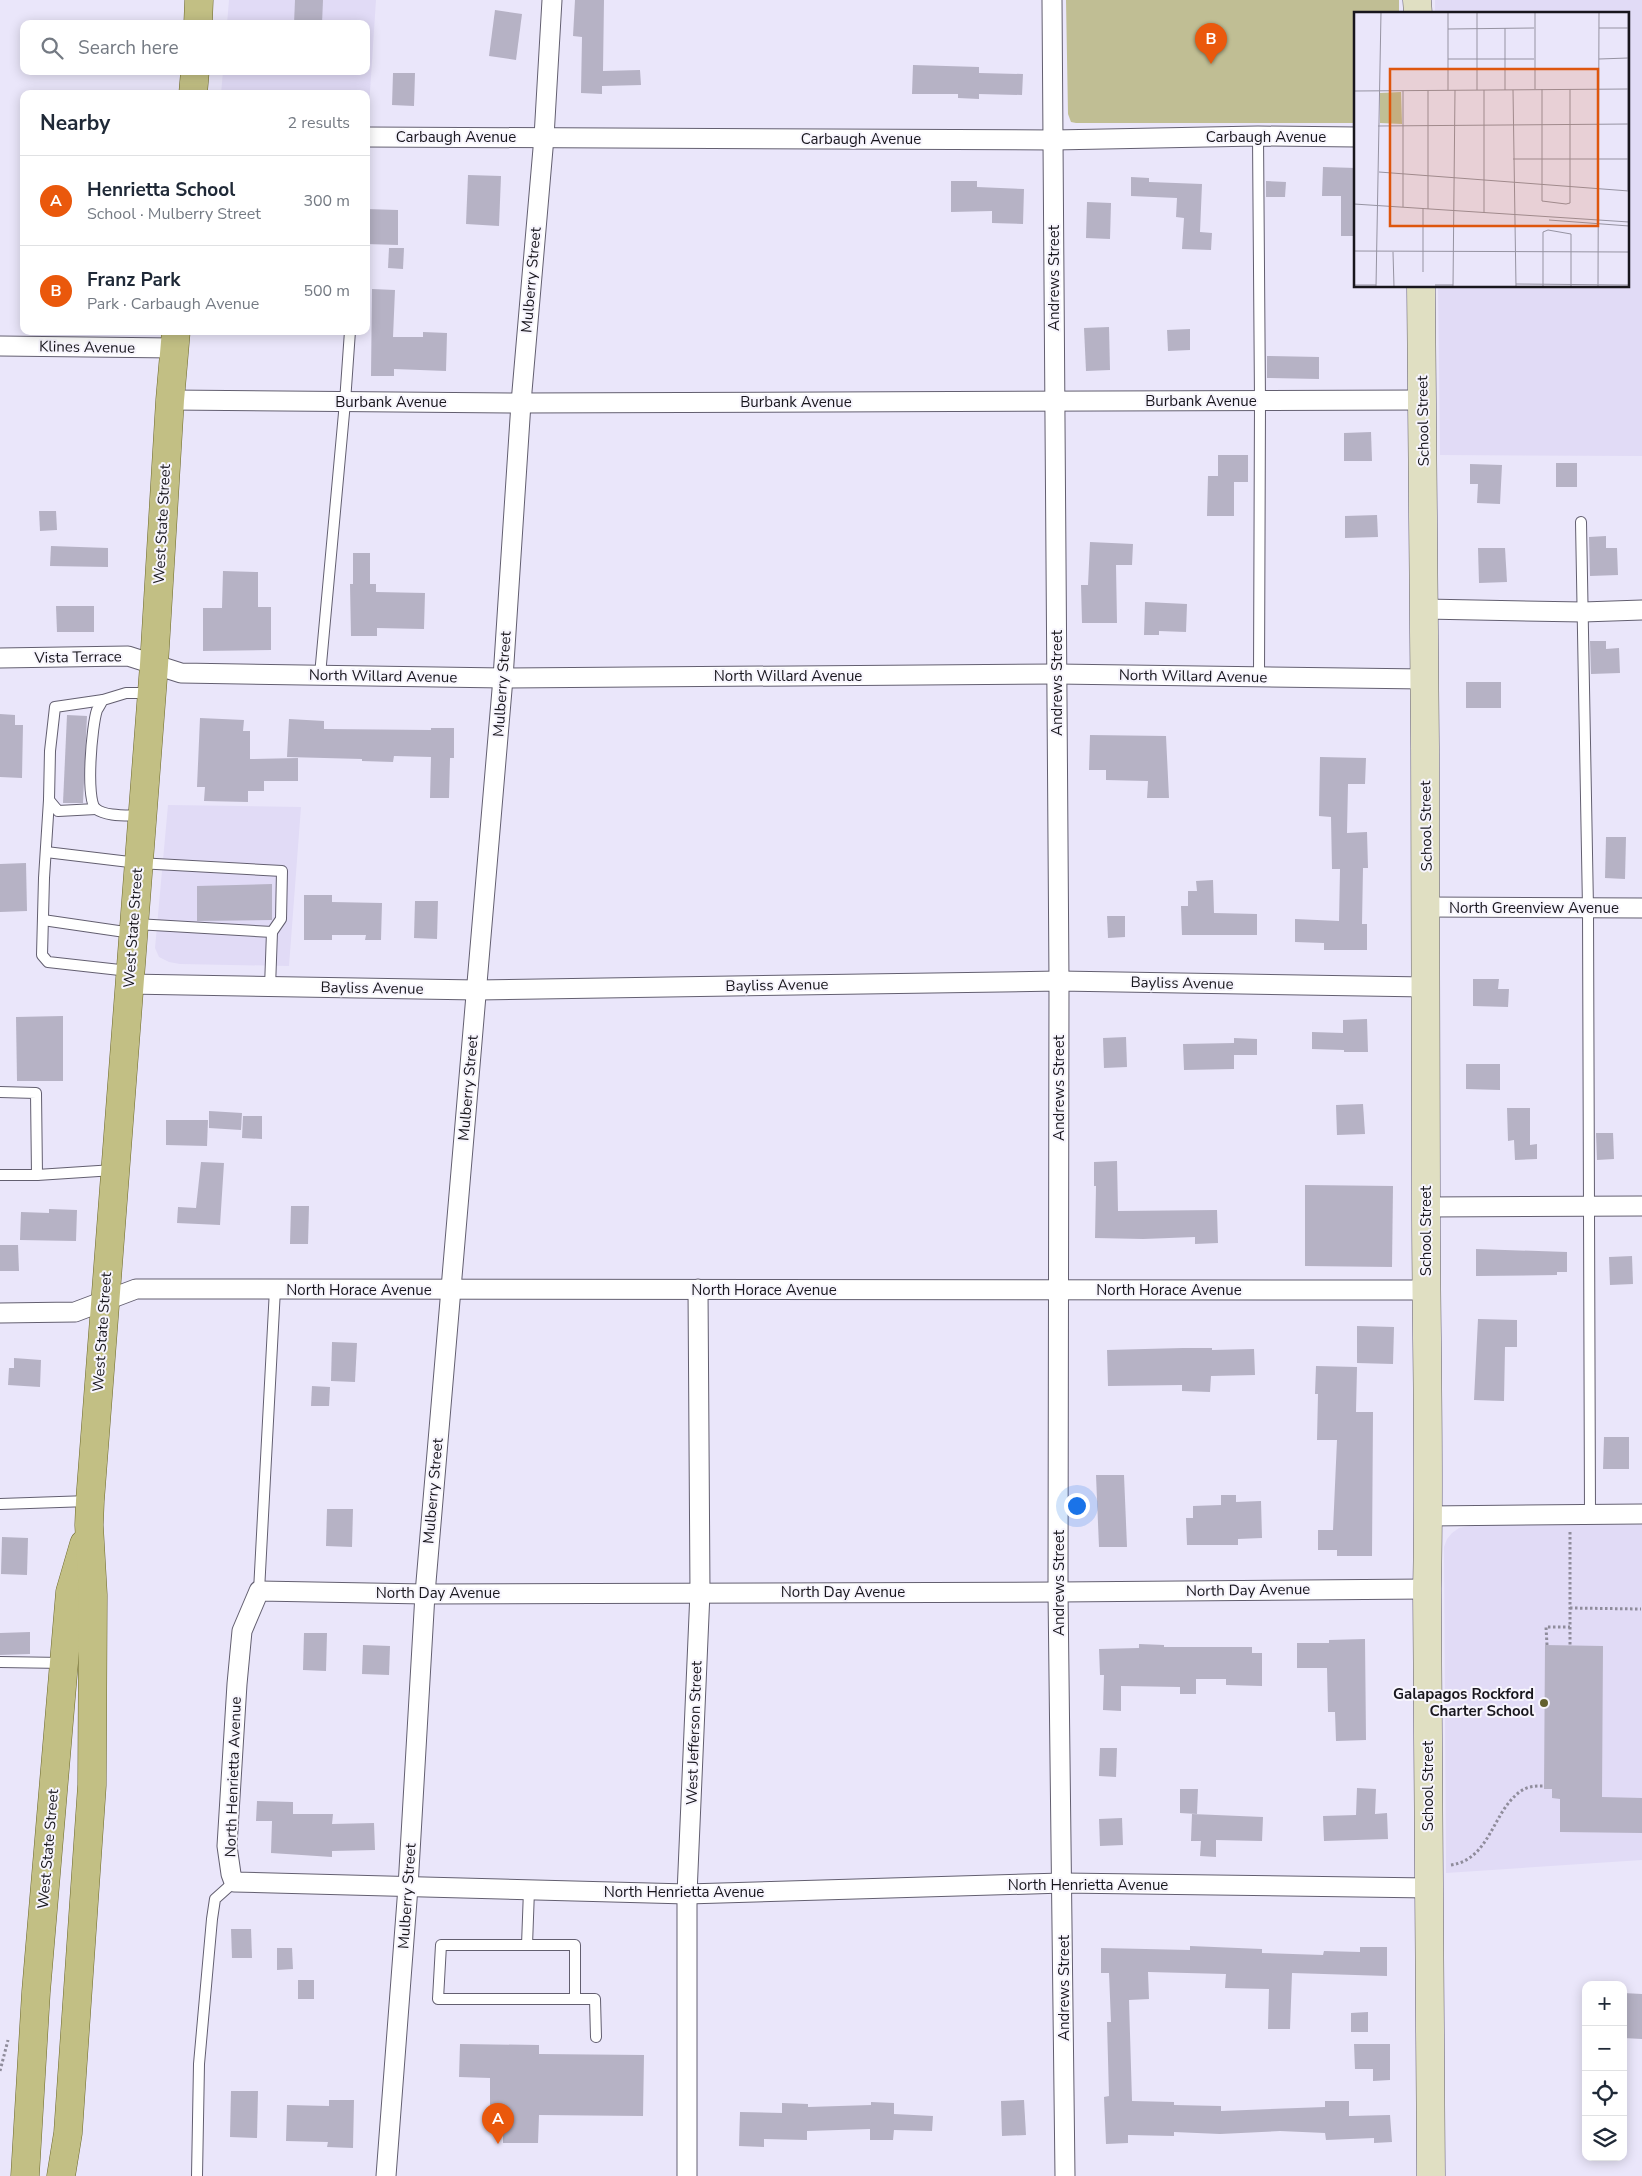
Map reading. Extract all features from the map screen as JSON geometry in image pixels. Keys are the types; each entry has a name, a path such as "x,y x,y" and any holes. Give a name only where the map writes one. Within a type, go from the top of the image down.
{"main road":[{"path":"198,20 199,0"},
{"path":"193,90 195,75"},
{"name":"School Street","path":"1421,288 1425,609 1427,1589 1431,2176"},
{"name":"West State Street","path":"61,2176 68,2133 92,1785 93,1595 89,1513 154,665 175,340"},
{"name":"West State Street","path":"25,2176 36,1992 70,1592 89,1513"}],"street":[{"name":"Mulberry Street","path":"386,2176 408,1887 425,1594 503,678 521,403 544,137 552,0"},
{"name":"Andrews Street","path":"1052,0 1059,981 1058,1592 1063,1883 1065,2176"},
{"name":"Carbaugh Avenue","path":"370,137 1054,140 1258,136 1354,137"},
{"name":"Klines Avenue","path":"0,346 175,340"},
{"name":"Burbank Avenue","path":"170,400 521,403 1422,400"},
{"path":"1425,609 1583,612 1642,610"},
{"name":"Vista Terrace","path":"0,658 128,656 154,665"},
{"name":"North Willard Avenue","path":"154,665 181,673 503,678 1057,674 1424,679"},
{"name":"North Greenview Avenue","path":"1426,907 1642,908"},
{"name":"Bayliss Avenue","path":"129,978 270,987 477,990 1059,981 1426,987"},
{"path":"1426,1206 1642,1206"},
{"name":"North Horace Avenue","path":"0,1313 75,1312 136,1289 1426,1290"},
{"name":"West Jefferson Street","path":"687,2176 687,1894 700,1592 698,1289"},
{"path":"1428,1516 1642,1514"},
{"name":"North Day Avenue","path":"259,1590 425,1594 1427,1589"},
{"name":"North Henrietta Avenue","path":"259,1590 242,1631 237,1684 227,1846 234,1882 687,1894 1063,1883 1429,1888"}],"lane":[{"path":"1258,136 1260,401 1259,678"},
{"path":"320,675 350,335"},
{"path":"1581,522 1588,908 1590,1514"},
{"path":"129,978 48,962 42,954 50,751 56,707 103,700 126,693 151,694"},
{"path":"96,809 92,804 90,790 93,734 97,710 103,700"},
{"path":"49,800 58,811 96,809 106,813 142,816"},
{"path":"46,852 138,863 282,872 282,919 272,932 270,987"},
{"path":"43,920 133,929 272,932"},
{"path":"0,1092 36,1093 37,1175"},
{"path":"0,1175 37,1175 115,1170"},
{"path":"259,1590 275,1289"},
{"path":"0,1504 89,1513"},
{"path":"0,1662 64,1663"},
{"path":"197,2176 199,2064 212,1919 215,1899 234,1882"},
{"path":"527,1945 529,1890"},
{"path":"575,1999 575,1945 441,1945 438,2000 595,1999 596,2038"}],"path":[{"path":"1570,1514 1570,1646"},
{"path":"1570,1608 1641,1609"},
{"path":"1547,1645 1546,1627 1570,1627"},
{"path":"1449,1865 1459,1864 1481,1847 1509,1804 1521,1791 1531,1786 1544,1786"}],"shaded area":[{"path":"229,0 376,0 370,92 221,90 223,75 370,75 370,20 227,20"},
{"path":"1066,0 1399,0 1399,12 1354,12 1354,123 1076,123 1071,122 1068,114"},
{"path":"1435,0 1642,0 1642,456 1440,455 1438,288 1630,288 1630,12 1435,12"},
{"path":"168,805 301,807 289,966 180,964 169,962 159,957 155,948"},
{"name":"Galapagos Rockford Charter School","path":"1474,1525 1642,1525 1642,1860 1446,1873 1444,1547 1452,1533 1459,1528"}],"building":[{"path":"295,0 323,0 322,20 294,20"},
{"path":"575,0 604,0 603,71 640,70 641,85 602,86 602,94 581,93 582,37 573,36"},
{"path":"495,10 522,14 516,60 489,56"},
{"path":"913,65 979,67 979,73 1023,74 1022,95 979,94 979,99 958,98 958,94 912,94"},
{"path":"393,73 415,73 414,106 392,105"},
{"path":"1323,167 1354,168 1354,236 1341,236 1341,196 1322,196"},
{"path":"468,175 501,176 499,226 466,224"},
{"path":"1131,177 1149,178 1149,182 1202,184 1200,232 1212,233 1211,250 1182,249 1184,218 1176,217 1177,198 1131,196"},
{"path":"951,181 977,181 977,187 1024,189 1023,224 992,223 992,211 951,212"},
{"path":"1266,181 1286,182 1285,197 1266,197"},
{"path":"1087,202 1111,203 1110,239 1086,238"},
{"path":"370,209 398,210 398,245 370,244"},
{"path":"389,248 404,248 403,269 388,268"},
{"path":"372,289 395,290 393,337 423,337 423,332 447,333 446,371 394,369 394,376 371,376"},
{"path":"1109,327 1110,370 1086,371 1084,328"},
{"path":"1190,329 1190,350 1168,351 1167,330"},
{"path":"1267,356 1319,357 1319,379 1267,378"},
{"path":"1371,432 1372,461 1344,461 1344,433"},
{"path":"1218,455 1248,455 1248,482 1234,482 1234,516 1207,516 1208,476 1218,476"},
{"path":"1556,463 1577,463 1577,487 1556,487"},
{"path":"1470,464 1502,465 1500,504 1477,503 1478,484 1470,484"},
{"path":"39,511 56,511 57,530 40,531"},
{"path":"1377,515 1378,537 1345,538 1345,516"},
{"path":"1606,536 1606,548 1617,548 1618,575 1590,576 1589,537"},
{"path":"1090,542 1133,544 1132,565 1116,565 1117,623 1082,623 1081,585 1088,585"},
{"path":"51,546 108,548 108,567 50,566"},
{"path":"1478,548 1505,548 1507,582 1479,583"},
{"path":"353,553 370,553 370,584 376,584 376,592 425,593 424,629 377,628 377,636 351,636 350,584 353,584"},
{"path":"223,571 258,572 258,607 271,607 271,650 203,651 203,608 222,608"},
{"path":"1145,602 1187,604 1186,632 1159,631 1159,635 1144,635"},
{"path":"56,606 94,606 94,632 57,632"},
{"path":"1590,641 1606,641 1606,649 1619,648 1620,673 1591,674"},
{"path":"1466,682 1501,682 1501,708 1466,708"},
{"path":"0,714 15,715 15,725 23,725 22,778 0,777"},
{"path":"67,715 87,716 83,803 63,803"},
{"path":"200,718 244,720 243,731 250,731 250,759 298,758 298,781 264,781 264,791 248,791 248,802 204,801 205,787 197,787"},
{"path":"289,719 324,721 324,729 431,730 431,728 454,728 454,758 450,758 449,798 430,798 431,757 394,756 393,762 362,761 362,759 287,757"},
{"path":"1090,735 1166,736 1169,798 1147,798 1148,781 1106,780 1106,770 1089,770"},
{"path":"1320,757 1366,758 1365,784 1348,784 1347,833 1367,832 1368,868 1363,868 1362,924 1367,924 1367,950 1324,950 1324,943 1295,942 1295,919 1339,921 1340,869 1332,869 1331,817 1319,816"},
{"path":"1606,837 1626,837 1625,879 1605,878"},
{"path":"26,863 27,911 0,912 0,864"},
{"path":"1213,880 1214,913 1257,914 1257,935 1182,935 1181,906 1188,906 1188,891 1197,891 1196,881"},
{"path":"272,884 272,920 197,921 197,886"},
{"path":"304,895 332,895 332,902 382,903 381,940 365,940 366,935 332,935 332,940 304,940"},
{"path":"415,901 438,901 437,939 414,938"},
{"path":"1107,916 1125,916 1125,937 1108,938"},
{"path":"1473,979 1499,979 1498,989 1509,989 1508,1007 1473,1006"},
{"path":"63,1016 63,1081 17,1081 16,1017"},
{"path":"1367,1019 1368,1052 1312,1049 1312,1032 1343,1033 1343,1020"},
{"path":"1126,1037 1127,1067 1104,1068 1103,1038"},
{"path":"1234,1038 1257,1039 1257,1055 1234,1055 1234,1069 1184,1070 1183,1044 1234,1043"},
{"path":"1466,1064 1500,1064 1500,1090 1466,1089"},
{"path":"1363,1104 1365,1134 1337,1135 1336,1105"},
{"path":"1507,1108 1530,1108 1530,1145 1537,1144 1537,1159 1515,1160 1514,1140 1508,1141"},
{"path":"209,1111 242,1113 241,1130 209,1128"},
{"path":"243,1116 262,1116 262,1139 242,1138"},
{"path":"166,1120 208,1120 207,1146 166,1145"},
{"path":"1596,1133 1613,1133 1614,1159 1597,1160"},
{"path":"1117,1161 1118,1211 1217,1210 1218,1243 1195,1244 1195,1237 1095,1238 1096,1186 1094,1186 1094,1162"},
{"path":"201,1162 224,1163 220,1225 177,1223 178,1207 196,1208"},
{"path":"1305,1185 1393,1186 1392,1267 1305,1266"},
{"path":"291,1206 309,1206 308,1244 290,1244"},
{"path":"49,1209 77,1210 76,1241 20,1240 21,1212 49,1213"},
{"path":"0,1245 18,1245 19,1271 0,1271"},
{"path":"1476,1249 1567,1252 1567,1272 1557,1272 1557,1275 1476,1276"},
{"path":"1632,1256 1633,1284 1610,1285 1609,1257"},
{"path":"1478,1319 1517,1320 1517,1347 1505,1347 1504,1401 1474,1400"},
{"path":"1357,1326 1394,1327 1393,1364 1357,1363"},
{"path":"332,1342 357,1343 355,1382 331,1381"},
{"path":"1212,1348 1212,1350 1254,1349 1255,1375 1211,1376 1210,1392 1182,1391 1182,1385 1108,1386 1107,1350"},
{"path":"14,1358 41,1360 40,1387 8,1385 9,1368 14,1368"},
{"path":"1316,1366 1357,1367 1356,1412 1373,1412 1372,1556 1337,1556 1337,1550 1318,1550 1318,1530 1333,1530 1337,1440 1317,1440 1318,1394 1315,1394"},
{"path":"312,1386 330,1387 329,1406 311,1406"},
{"path":"1604,1437 1629,1437 1629,1469 1603,1469"},
{"path":"1096,1475 1124,1475 1127,1547 1099,1547"},
{"path":"1221,1495 1236,1495 1236,1502 1261,1501 1262,1538 1238,1539 1238,1545 1187,1545 1186,1518 1193,1518 1193,1506 1221,1505"},
{"path":"327,1509 353,1509 352,1547 326,1546"},
{"path":"2,1537 28,1538 27,1575 1,1574"},
{"path":"30,1632 30,1654 0,1655 0,1633"},
{"path":"304,1633 327,1633 326,1671 303,1670"},
{"path":"1365,1639 1366,1740 1336,1741 1335,1712 1328,1712 1327,1668 1297,1668 1297,1643 1329,1643 1329,1640"},
{"path":"1139,1644 1164,1645 1164,1647 1252,1647 1252,1653 1262,1653 1262,1686 1226,1685 1226,1679 1196,1679 1196,1694 1180,1694 1180,1687 1121,1686 1121,1711 1103,1710 1104,1675 1100,1675 1099,1649 1139,1648"},
{"path":"363,1645 390,1646 389,1675 362,1674"},
{"path":"1545,1645 1603,1646 1602,1797 1642,1798 1642,1833 1560,1832 1560,1799 1552,1798 1552,1789 1544,1789"},
{"path":"1100,1748 1117,1748 1116,1777 1099,1776"},
{"path":"1357,1788 1376,1789 1375,1814 1387,1813 1388,1839 1324,1841 1323,1816 1356,1815"},
{"path":"1180,1789 1198,1789 1197,1814 1180,1813"},
{"path":"257,1801 293,1802 293,1814 333,1814 332,1824 374,1823 375,1850 332,1851 332,1857 271,1853 272,1821 256,1821"},
{"path":"1192,1814 1263,1817 1262,1841 1216,1840 1216,1857 1200,1856 1201,1841 1191,1841"},
{"path":"1122,1818 1123,1845 1100,1846 1099,1819"},
{"path":"231,1929 251,1929 252,1958 232,1958"},
{"path":"1190,1946 1262,1949 1262,1953 1323,1955 1324,1951 1360,1952 1360,1947 1387,1947 1387,1976 1292,1973 1290,2029 1268,2029 1269,1989 1225,1988 1226,1974 1148,1972 1149,1999 1129,2000 1132,2101 1174,2102 1174,2105 1221,2106 1221,2111 1325,2107 1325,2101 1349,2101 1349,2116 1390,2115 1392,2142 1374,2143 1374,2138 1326,2140 1325,2133 1280,2131 1220,2134 1174,2132 1174,2136 1128,2135 1128,2143 1106,2144 1104,2097 1109,2096 1107,2022 1111,2022 1109,1973 1101,1973 1101,1948 1190,1950"},
{"path":"277,1948 292,1948 293,1969 277,1970"},
{"path":"298,1980 314,1980 314,1999 298,1999"},
{"path":"1627,1993 1642,1994 1642,2039 1627,2038"},
{"path":"1368,2012 1368,2032 1351,2032 1351,2013"},
{"path":"460,2044 539,2045 539,2054 644,2055 643,2116 539,2115 538,2143 503,2143 503,2115 490,2115 490,2078 459,2077"},
{"path":"1354,2044 1390,2044 1390,2080 1373,2081 1373,2069 1355,2069"},
{"path":"231,2091 258,2091 257,2138 230,2137"},
{"path":"329,2100 354,2100 353,2148 327,2147 328,2142 286,2141 287,2105 329,2106"},
{"path":"1024,2100 1026,2135 1002,2136 1001,2101"},
{"path":"871,2102 894,2103 894,2114 933,2116 932,2131 894,2130 893,2140 870,2140 870,2129 807,2131 807,2140 764,2139 764,2147 739,2146 740,2112 782,2113 782,2103 808,2104 808,2107 871,2105"}],"place":[{"name":"Franz Park","path":"1211,64"},
{"name":"Galapagos Rockford Charter School","path":"1544,1703"},
{"name":"Henrietta School","path":"498,2144"}]}
